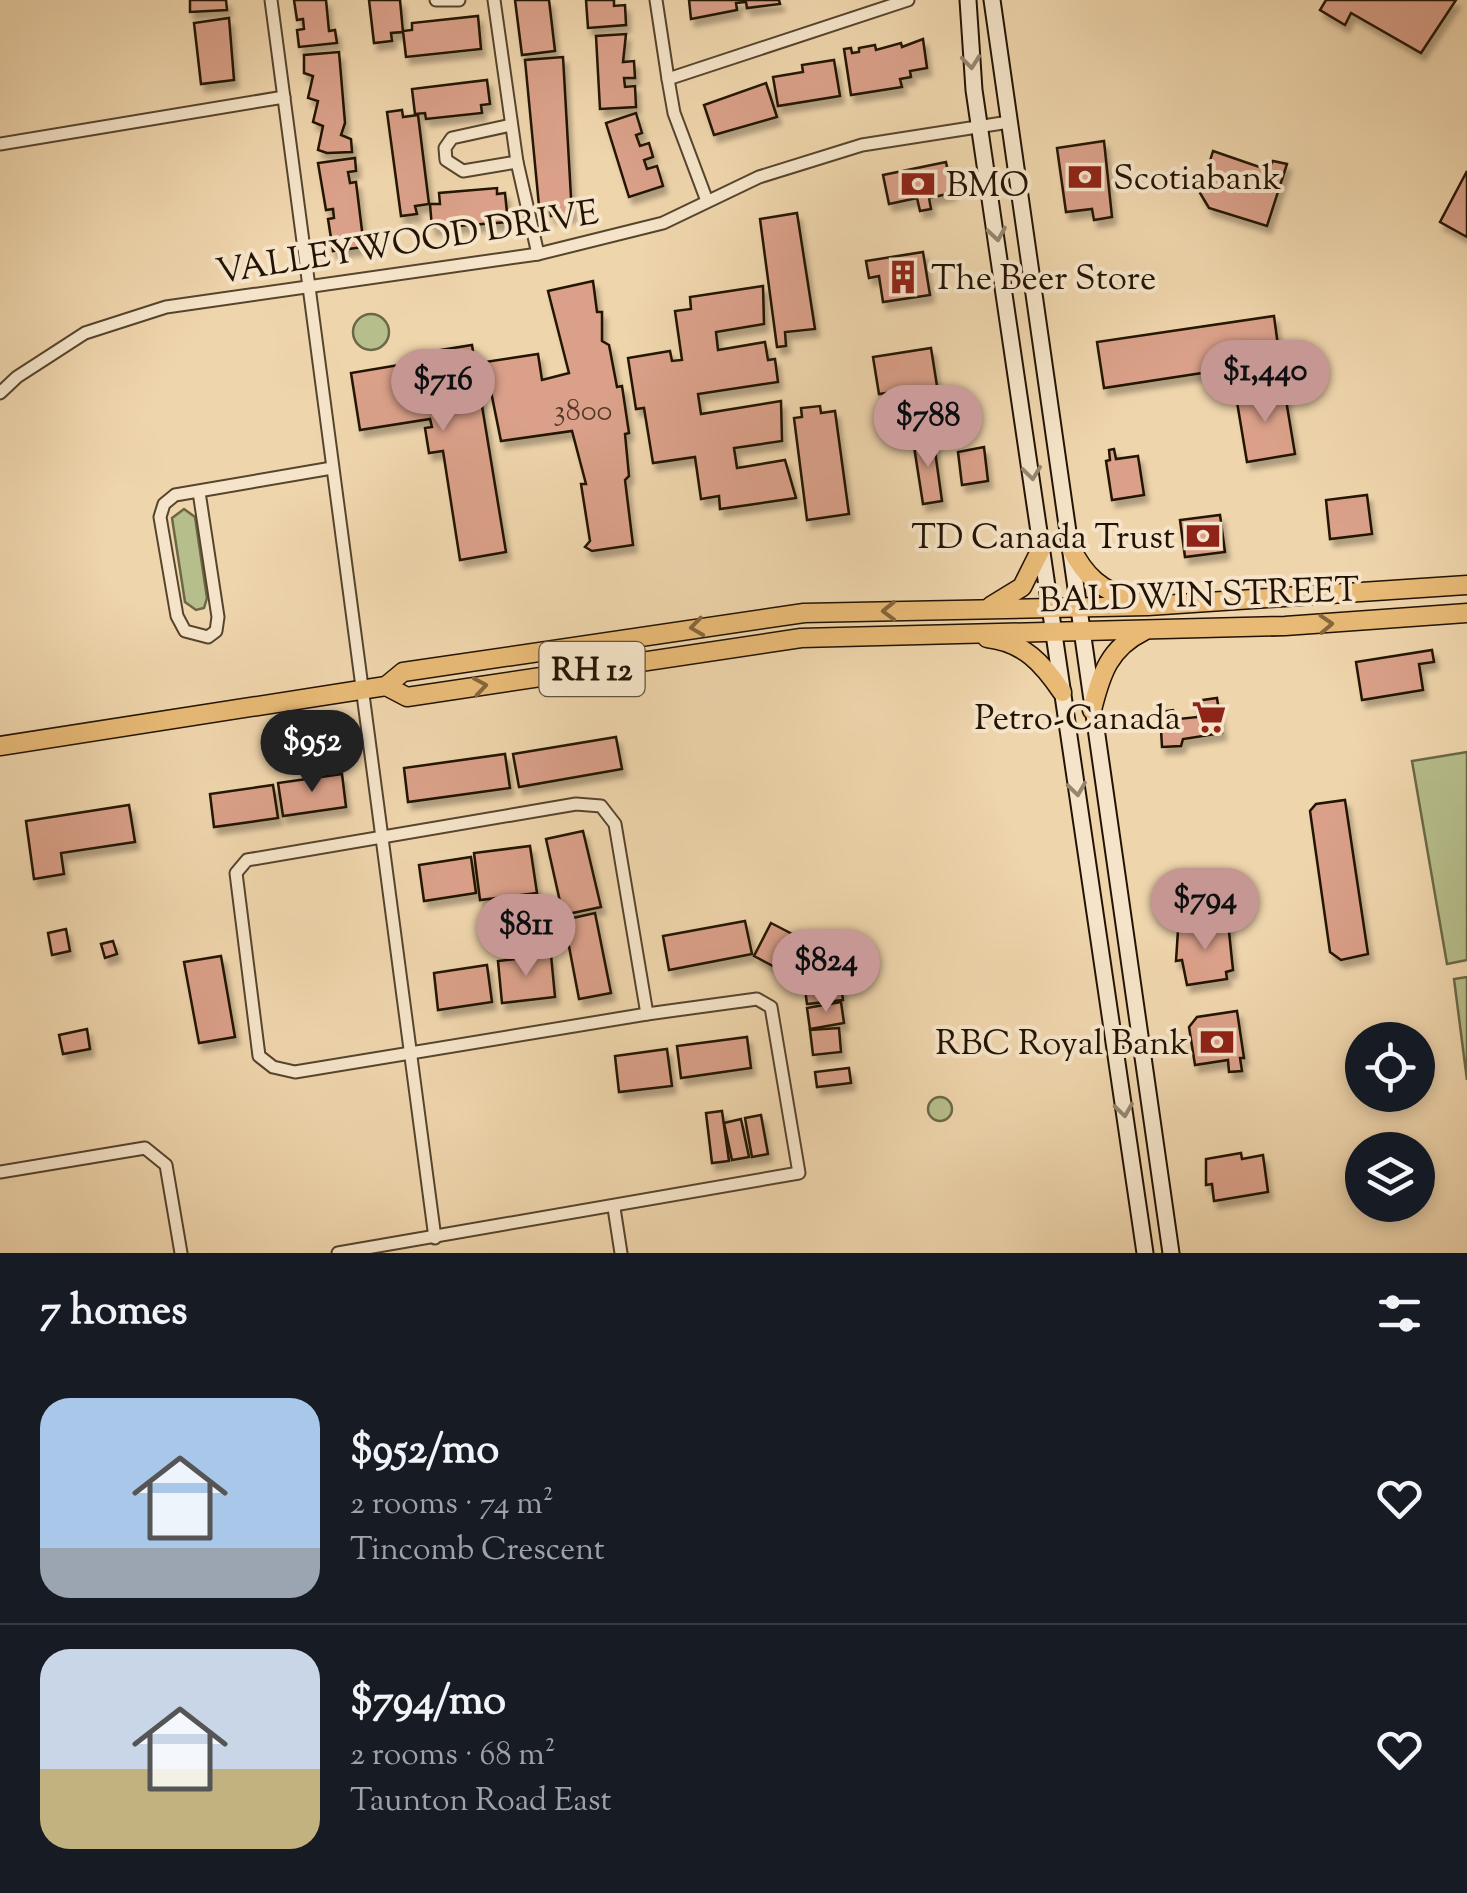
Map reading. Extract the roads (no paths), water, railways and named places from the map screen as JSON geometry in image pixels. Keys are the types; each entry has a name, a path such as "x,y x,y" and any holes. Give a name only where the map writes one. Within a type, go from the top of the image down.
{"main road":[{"path":"968,0 979,125 1145,1253"},
{"path":"992,0 1171,1253"},
{"path":"1070,546 1085,576 1111,594 1148,606"},
{"path":"986,609 1022,587 1041,549"},
{"name":"BALDWIN STREET","path":"1050,607 1148,606 1467,585"},
{"name":"RH 12","path":"0,746 361,691 386,686 402,672 740,621 804,613 1050,607"},
{"name":"BALDWIN STREET","path":"932,633 1301,625 1467,613"},
{"path":"1092,710 1114,650 1149,628"},
{"path":"932,633 998,640 1019,647 1036,658 1062,692"},
{"name":"RH 12","path":"386,686 407,697 801,638 932,633"}],"street":[{"path":"271,0 435,1238"},
{"path":"436,0 459,0"},
{"path":"494,0 517,162 538,254"},
{"path":"656,0 674,113 707,201"},
{"path":"668,80 908,0"},
{"path":"0,144 284,98"},
{"name":"VALLEYWOOD DRIVE","path":"0,393 16,377 85,333 166,307 538,254 663,223 759,177 862,145 1009,122"},
{"path":"511,125 452,138 446,148 446,160 463,171 517,162"},
{"path":"200,492 218,617 216,631 208,637 184,631 177,616 160,517 164,504 175,495 332,468"},
{"path":"338,1253 799,1173 770,1007 757,1000 647,1014 295,1072 273,1067 260,1056 236,873 247,860 576,804 601,806 615,824 647,1014"},
{"path":"0,1172 145,1148 166,1165 181,1253"},
{"path":"614,1208 620,1253"}],"place":[{"name":"Scotiabank","path":"1085,177"},
{"name":"BMO","path":"918,184"},
{"name":"The Beer Store","path":"903,277"},
{"name":"TD Canada Trust","path":"1203,536"},
{"name":"Petro-Canada","path":"1209,717"},
{"name":"RBC Royal Bank","path":"1217,1042"}]}
